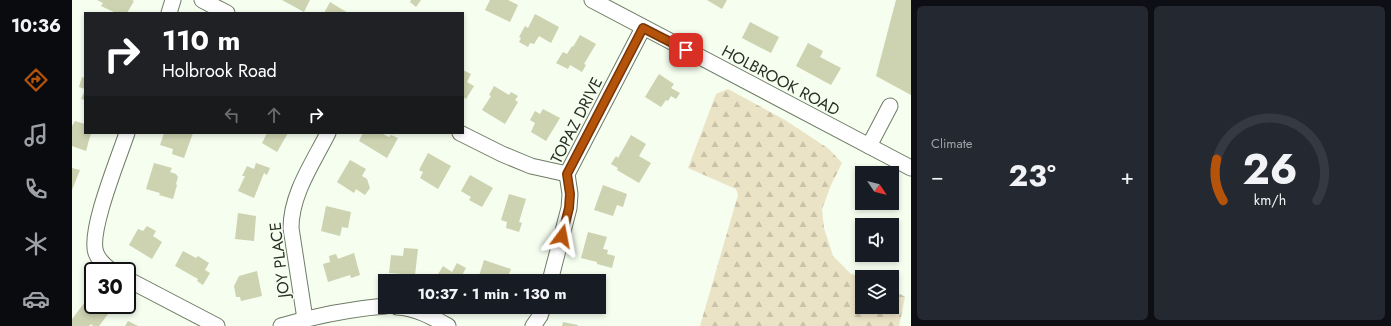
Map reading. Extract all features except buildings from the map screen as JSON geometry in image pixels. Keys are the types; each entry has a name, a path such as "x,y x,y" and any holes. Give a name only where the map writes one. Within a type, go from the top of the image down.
{"street":[{"path":"169,12 173,0"},
{"path":"202,0 225,12"},
{"name":"HOLBROOK ROAD","path":"592,0 911,168"},
{"name":"TOPAZ DRIVE","path":"552,274 569,208 570,194 567,174 643,28"},
{"path":"869,146 890,106"},
{"path":"101,262 95,252 95,230 127,134"},
{"name":"JOY PLACE","path":"305,319 290,228 291,216 302,183 327,134"},
{"path":"462,134 502,154 531,166 567,174"},
{"path":"136,284 217,326"},
{"path":"281,326 305,319 378,307"},
{"path":"426,314 448,326"},
{"path":"534,326 541,314"}],"green space":[{"path":"728,89 785,120 829,149 842,163 831,185 822,209 824,228 833,256 851,274 855,275 855,314 899,314 899,293 905,297 899,326 700,326 738,195 736,189 688,168 716,94"}],"route":[{"path":"562,236 569,208 570,194 567,174 643,28 686,50"}]}
